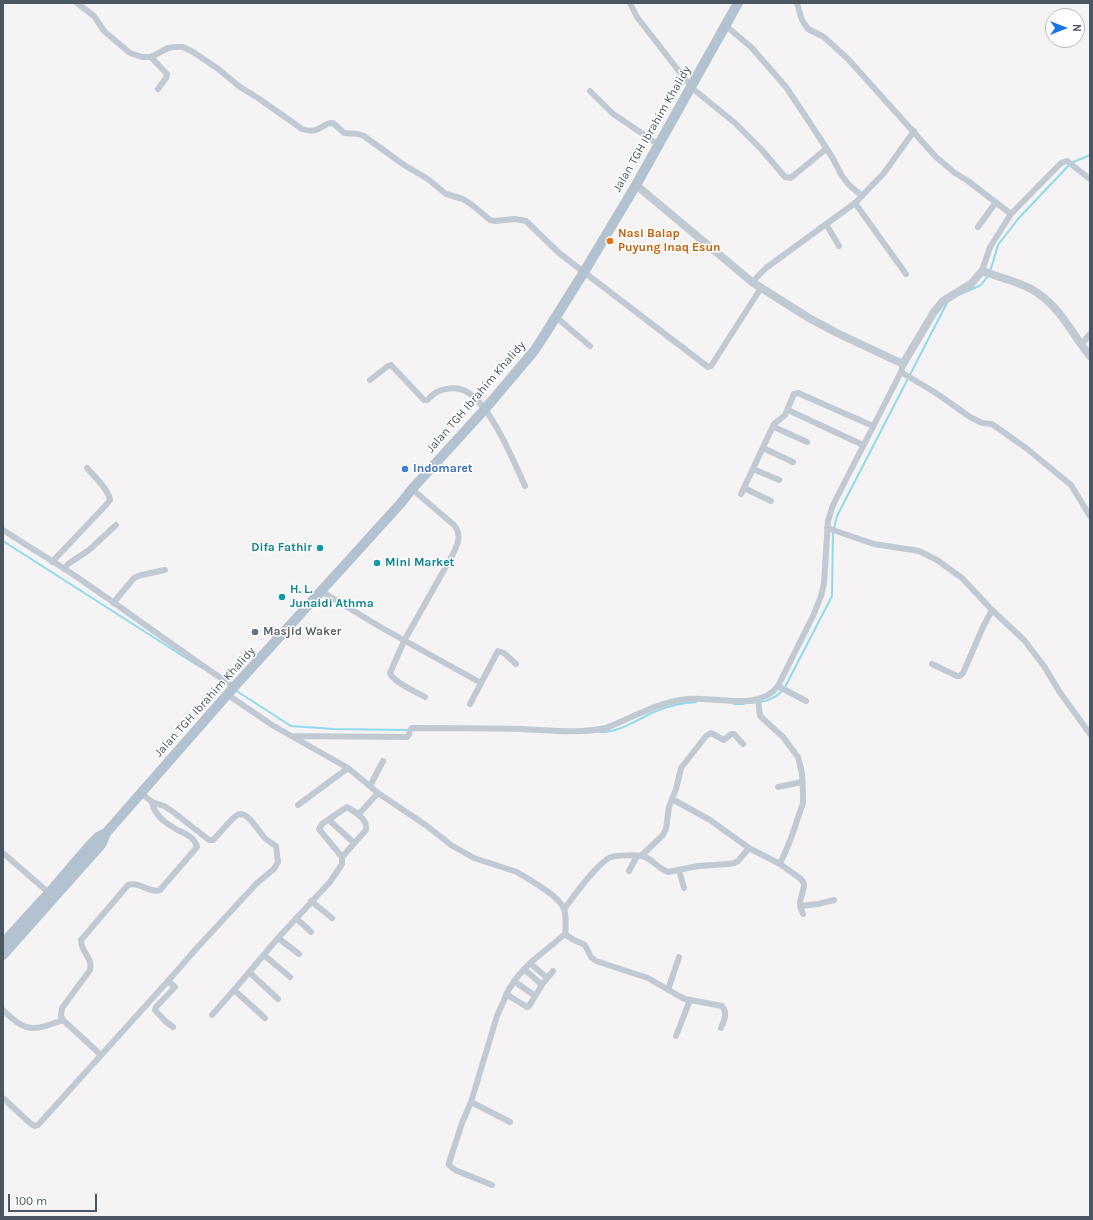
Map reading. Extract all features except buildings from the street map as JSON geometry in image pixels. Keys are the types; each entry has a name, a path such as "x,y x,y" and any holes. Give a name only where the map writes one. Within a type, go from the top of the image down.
{"main road":[{"name":"Jalan TGH Ibrahim Khalidy","path":"3,955 99,847 106,833 231,691 485,409 534,351 584,272 636,185 692,88 738,3"},
{"name":"Jalan TGH Ibrahim Khalidy","path":"3,943 90,845 98,837 106,833"}],"street":[{"path":"77,3 94,16 104,31 130,53 150,57 168,48 183,47 193,52 240,87 302,129 314,131 332,122 344,133 361,135 404,165 428,179 446,194 463,199 490,220 515,219 526,222 584,272 709,367 761,288"},
{"path":"630,3 637,16 692,88 735,123 758,146 786,178 792,176 826,149"},
{"path":"797,3 802,20 808,29 824,37 848,60 944,164 955,174 1011,214"},
{"path":"726,26 751,47 786,87 804,113 842,176 849,185 862,196"},
{"path":"150,57 167,74 166,78 158,89"},
{"path":"590,91 612,113 659,145"},
{"path":"752,282 766,268 855,203 884,173 914,131"},
{"path":"291,736 406,738 408,737 412,728 567,731 597,730 614,725 665,703 694,698 758,702 782,688 821,596 832,530 828,521 833,505 863,445 934,312 943,301 971,284 985,272 990,247 1011,214 1061,163 1070,163 1090,179"},
{"path":"636,185 752,282 809,318 903,369 910,378 936,393 970,417 982,423 992,424 1026,448 1071,485 1090,516"},
{"path":"978,227 996,202"},
{"path":"855,203 906,274"},
{"path":"826,224 839,246"},
{"path":"985,272 1030,288 1044,298 1056,309 1070,326 1090,356"},
{"path":"556,317 590,346"},
{"path":"1082,344 1090,334"},
{"path":"370,380 388,366 392,366 424,400 428,400 438,391 450,388 460,389 470,393 485,409 496,426 525,486"},
{"path":"771,501 743,491 776,422 784,417 794,395 798,393 873,426"},
{"path":"788,410 863,445"},
{"path":"774,427 807,442"},
{"path":"763,448 793,462"},
{"path":"52,562 110,500 99,481 87,468"},
{"path":"753,469 779,480"},
{"path":"412,489 454,525 458,530 459,536 458,543 453,554 404,641 392,668 391,675 401,683 425,697"},
{"path":"64,569 85,554 116,525"},
{"path":"3,530 64,569 201,666 272,725 348,768 378,793 427,826 455,848 474,858 517,872 550,893 564,909 565,934"},
{"path":"832,530 874,544 919,551 937,560 962,578 992,610 1019,634 1090,734"},
{"path":"113,603 134,578 165,570"},
{"path":"321,591 352,611 480,683"},
{"path":"932,664 960,676 963,673 992,610"},
{"path":"470,704 498,651 504,653 516,664"},
{"path":"782,688 806,700"},
{"path":"758,702 760,716 783,737 798,757 801,766 803,793 801,809 780,864"},
{"path":"629,871 639,856 664,835 669,807 681,768 703,739 708,734 713,733 724,740 731,734 734,734 743,744"},
{"path":"370,786 383,761"},
{"path":"298,805 348,768"},
{"path":"778,787 802,782"},
{"path":"358,815 378,793"},
{"path":"3,1098 31,1124 37,1126 168,982 196,949 257,883 274,869 278,862 278,851 276,846 265,839 244,814 241,813 236,816 213,840 210,840 167,807 152,802 141,794"},
{"path":"672,799 710,820 749,848 780,864 801,879 804,884 800,906 803,914"},
{"path":"101,1055 63,1020 61,1016 62,1008 90,970 91,961 81,944 81,940 128,885 135,884 153,891 160,890 196,848 196,843 191,837 171,827 157,815 154,811 152,802"},
{"path":"212,1015 340,869 343,861 342,857 320,830 322,824 346,807 364,820 367,827 342,857"},
{"path":"329,820 354,843"},
{"path":"564,909 599,865 615,856 639,856 654,862 665,871 672,871 698,866 734,863 738,861 749,848"},
{"path":"3,853 48,893"},
{"path":"679,870 684,888"},
{"path":"800,906 834,900"},
{"path":"312,901 332,918"},
{"path":"296,918 311,932"},
{"path":"492,1185 455,1170 449,1165 462,1123 471,1102 497,1016 506,994 514,981 530,963 565,934"},
{"path":"565,934 572,939 585,944 594,960 648,978 679,996 690,1000 721,1006 724,1008 725,1016 721,1028"},
{"path":"278,938 299,954"},
{"path":"264,955 290,977"},
{"path":"668,990 679,957"},
{"path":"530,963 547,978"},
{"path":"524,970 542,985"},
{"path":"506,994 527,1007 547,978 554,971"},
{"path":"249,972 278,999"},
{"path":"514,981 536,996"},
{"path":"168,982 175,988 156,1006 154,1010 173,1027"},
{"path":"234,990 265,1018"},
{"path":"676,1036 690,1000"},
{"path":"3,1010 14,1021 27,1027 41,1028 63,1020"},
{"path":"471,1102 510,1122"}],"waterway":[{"path":"990,272 998,245 1018,219 1071,163 1090,155"},
{"path":"961,294 981,285 988,276"},
{"path":"748,703 768,700 776,696 784,689 832,596 833,533 837,516 948,301"},
{"path":"3,541 200,667"},
{"path":"235,690 291,726 333,729 408,730"},
{"path":"599,732 607,732 621,728 664,708 696,702"},
{"path":"734,704 744,704"}],"place":[{"name":"Nasi Balap Puyung Inaq Esun","path":"610,241"},
{"name":"Indomaret","path":"405,469"},
{"name":"Difa Fathir","path":"320,548"},
{"name":"Mini Market","path":"377,563"},
{"name":"H. L. Junaidi Athma","path":"282,597"},
{"name":"Masjid Waker","path":"255,632"}]}
